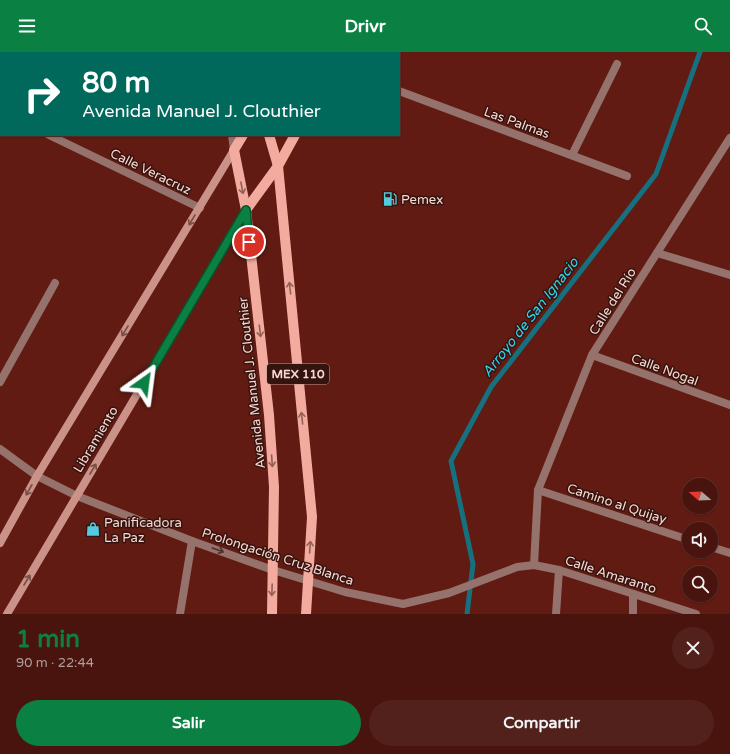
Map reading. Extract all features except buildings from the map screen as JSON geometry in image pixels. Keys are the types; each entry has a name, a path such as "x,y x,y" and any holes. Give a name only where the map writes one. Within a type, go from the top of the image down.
{"main road":[{"path":"0,543 37,476 242,136"},
{"name":"MEX 110","path":"269,136 278,166 312,517 306,614"},
{"name":"Libramiento","path":"7,614 246,210 278,166 294,136"},
{"name":"Avenida Manuel J. Clouthier","path":"234,150 246,210 269,415 274,487 272,614"}],"street":[{"path":"572,155 617,64"},
{"name":"Las Palmas","path":"400,91 627,176"},
{"name":"Calle Veracruz","path":"51,136 200,208"},
{"path":"232,136 234,150"},
{"name":"Calle del Río","path":"534,565 538,490 592,355 728,143"},
{"path":"657,253 730,275"},
{"path":"0,382 55,283"},
{"name":"Calle Nogal","path":"592,355 730,405"},
{"name":"Prolongación Cruz Blanca","path":"0,449 37,476 77,496 192,541 273,570 345,592 403,604 449,593 517,566"},
{"name":"Camino al Quijay","path":"538,490 682,538"},
{"path":"180,614 192,541"},
{"path":"718,549 730,553"},
{"name":"Calle Amaranto","path":"517,566 534,565 559,570 696,614"},
{"path":"556,614 559,570"},
{"path":"633,594 634,614"}],"waterway":[{"name":"Arroyo de San Ignacio","path":"467,614 473,564 451,461 491,387 656,174 700,52"}],"place":[{"name":"Pemex","path":"390,199"},
{"name":"Panificadora La Paz","path":"93,529"}],"route":[{"path":"144,383 246,210 249,242"}]}
